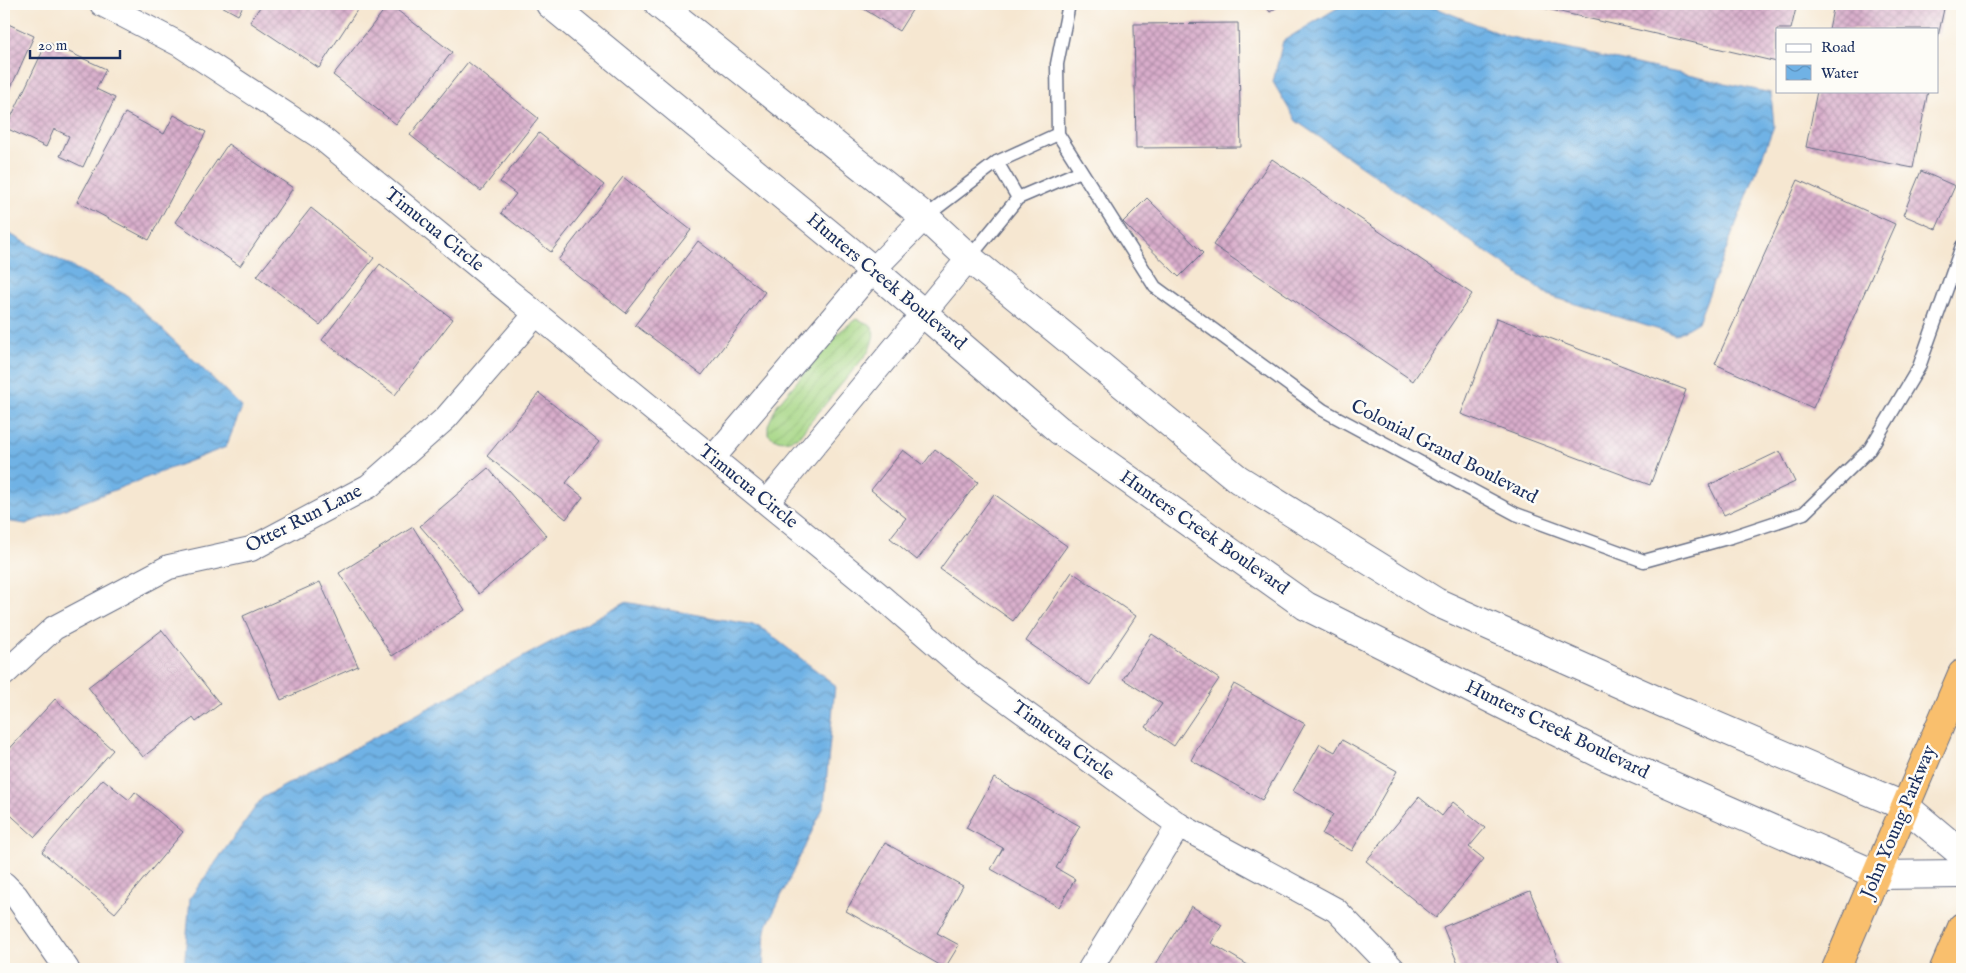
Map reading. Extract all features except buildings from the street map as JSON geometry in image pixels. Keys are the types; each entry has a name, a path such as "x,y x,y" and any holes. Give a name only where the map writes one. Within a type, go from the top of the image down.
{"highway":[{"name":"John Young Parkway","path":"1836,969 1962,674"},
{"path":"1944,969 1962,927"}],"street":[{"name":"Timucua Circle","path":"102,4 179,44 319,136 767,502 877,593 967,672 1179,826 1336,910 1392,969"},
{"name":"Hunters Creek Boulevard","path":"550,4 873,270 1059,430 1306,606 1605,756 1877,875 1962,874"},
{"path":"659,4 925,217 969,258 1238,479 1436,602 1906,807 1962,854"},
{"path":"713,458 873,270 925,217"},
{"path":"767,502 969,258"},
{"name":"Otter Run Lane","path":"4,674 54,628 161,571 169,567 251,549 368,486 446,418 536,314"},
{"path":"1090,969 1179,826"},
{"path":"4,884 16,896 67,969"}],"lane":[{"path":"925,217 997,162 1058,134 1057,64 1069,4"},
{"name":"Colonial Grand Boulevard","path":"1058,134 1155,287 1323,410 1516,514 1644,560 1731,537 1804,514 1844,475 1870,449 1919,367 1962,246"},
{"path":"997,162 1018,198"},
{"path":"969,258 1018,198 1081,171"}],"green space":[{"path":"856,319 872,327 874,334 869,351 798,437 782,441 772,437 768,434 768,425 777,405 839,332"}],"water":[{"path":"1344,4 1433,4 1441,10 1506,36 1771,93 1774,126 1698,322 1676,335 1550,296 1296,121 1273,82 1283,41"},
{"path":"4,231 128,296 242,407 226,447 26,524 4,521"},
{"path":"625,602 759,626 835,685 824,806 765,930 763,969 184,969 190,898 262,798"}]}
